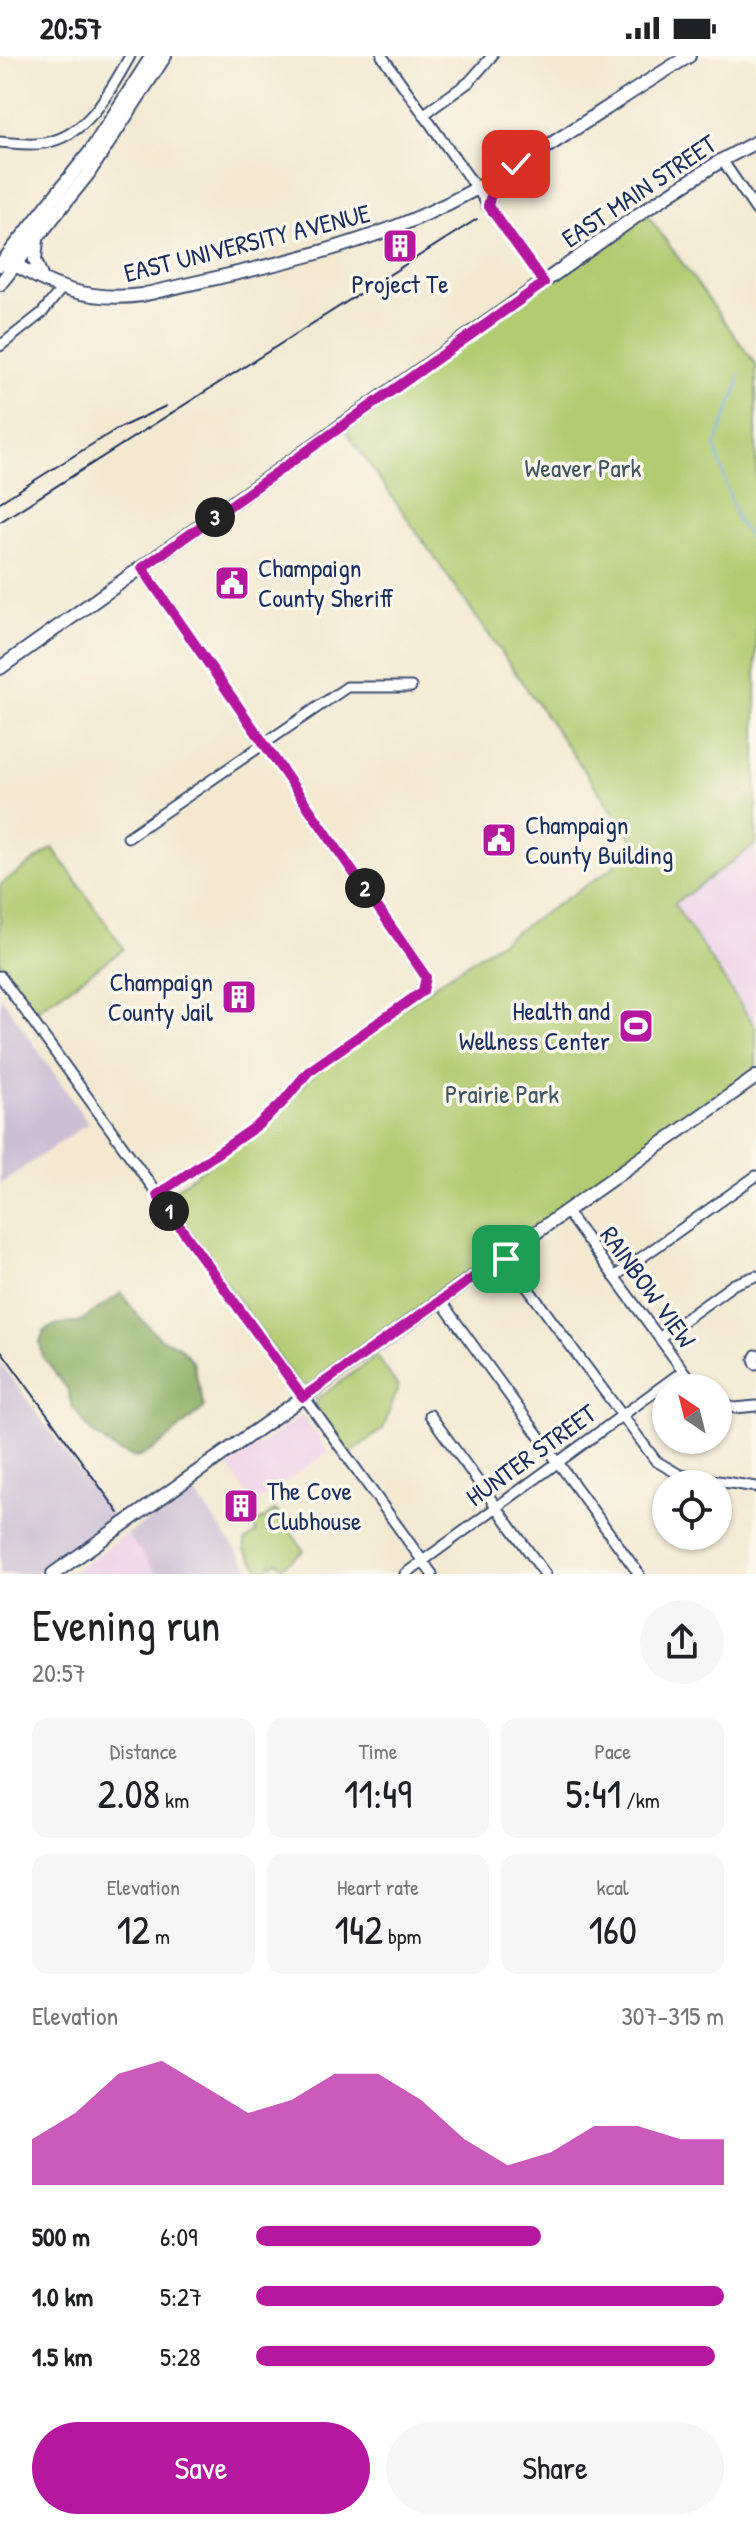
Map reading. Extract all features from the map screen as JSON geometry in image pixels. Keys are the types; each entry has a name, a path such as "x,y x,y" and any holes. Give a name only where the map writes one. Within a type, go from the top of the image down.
{"main road":[{"path":"0,284 6,260 88,155 152,56"},
{"path":"6,260 37,240 114,139 165,56"},
{"name":"EAST UNIVERSITY AVENUE","path":"6,260 62,288 99,298 123,298 229,275 365,238 426,214 476,189 689,56"},
{"name":"EAST MAIN STREET","path":"0,668 645,210 722,160 756,142"},
{"path":"488,205 497,177"},
{"path":"37,240 35,260 42,279"},
{"path":"60,1574 756,1077"},
{"path":"567,1213 756,1084"},
{"path":"53,1574 305,1399"}],"street":[{"path":"0,142 44,143 76,131 100,104 130,56"},
{"path":"382,56 544,283"},
{"path":"423,115 469,82 492,56"},
{"path":"722,160 756,210"},
{"path":"0,346 42,313 62,288"},
{"path":"142,568 426,977 425,987 414,998 308,1072 258,1125 157,1195"},
{"path":"128,837 347,687 411,687"},
{"path":"0,976 432,1574"},
{"path":"614,1277 756,1176"},
{"name":"RAINBOW VIEW","path":"567,1213 685,1374"},
{"path":"505,1257 649,1454 669,1470"},
{"path":"659,1338 734,1284 756,1276"},
{"path":"441,1302 639,1574"},
{"path":"756,1355 756,1364"},
{"name":"HUNTER STREET","path":"405,1574 683,1371"},
{"path":"732,1407 756,1406"},
{"path":"430,1415 545,1574"},
{"path":"732,1485 756,1487"}],"shaded area":[{"path":"756,844 756,1028 673,904"},
{"path":"0,995 88,1123 0,1184"},
{"path":"0,1363 114,1519 35,1574 0,1574"},
{"path":"302,1415 328,1452 254,1504 228,1467"},
{"path":"195,1493 254,1574 157,1574 127,1534"},
{"path":"127,1534 157,1574 69,1574"}],"green space":[{"path":"646,213 756,365 756,844 674,904 756,1028 756,1070 311,1385 299,1385 171,1205 173,1191 269,1121 315,1073 436,984 611,869 635,843 343,427"},
{"path":"53,848 124,949 31,1014 0,971 0,885"},
{"path":"121,1293 161,1339 179,1346 193,1362 204,1408 162,1443 136,1458 117,1451 91,1432 71,1404 68,1390 43,1357 40,1342 45,1330 58,1324 78,1323"},
{"path":"377,1356 398,1387 383,1429 349,1454 315,1406 315,1400"},
{"path":"276,1510 304,1551 282,1567 277,1561 262,1572 245,1550 245,1541 257,1532 253,1526"}],"waterway":[{"path":"739,373 738,386 715,446 737,520 752,541"}],"railway":[{"path":"0,522 477,219"},
{"path":"0,502 115,430 166,406"},
{"path":"0,1349 119,1513"}],"place":[{"name":"Project Te","path":"400,246"},
{"name":"Champaign County Sheriff","path":"232,583"},
{"name":"Champaign County Building","path":"499,840"},
{"name":"Champaign County Jail","path":"239,997"},
{"name":"Health and Wellness Center","path":"636,1026"},
{"name":"The Cove Clubhouse","path":"241,1506"}],"route":[{"path":"506,1259 504,1256 303,1397 157,1195 258,1125 308,1072 423,991 426,977 142,568 544,283 488,205 497,177 516,164"}],"park label":[{"name":"Weaver Park","path":"583,468"},
{"name":"Prairie Park","path":"502,1094"}]}
